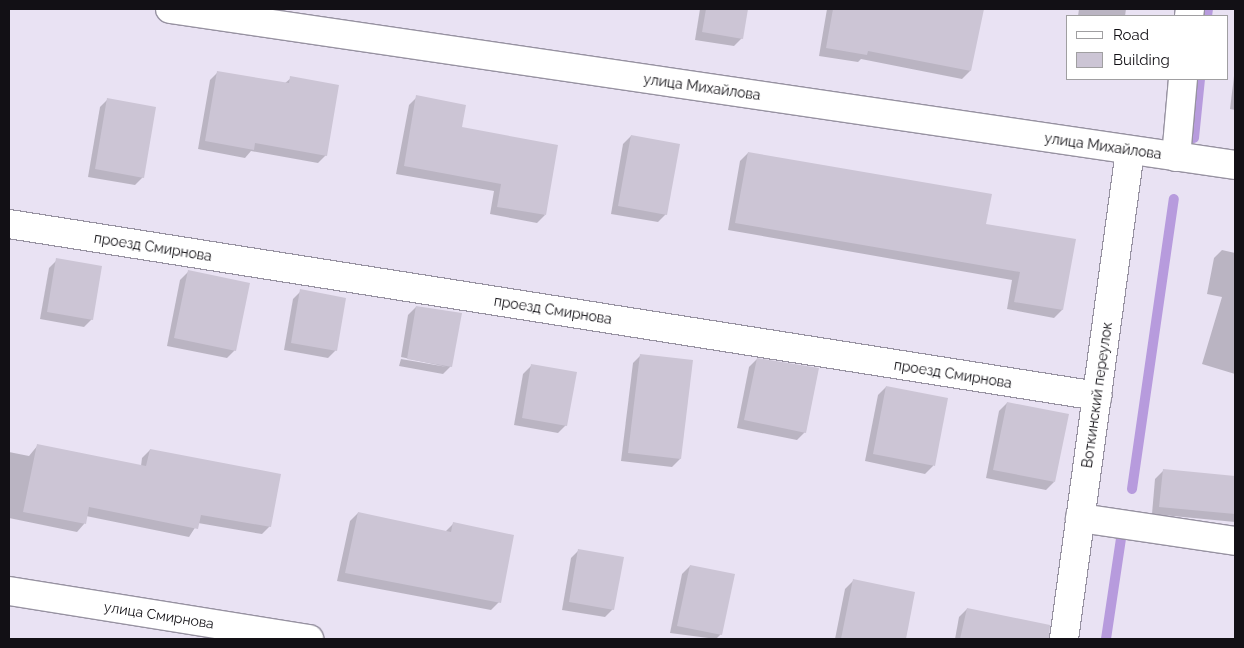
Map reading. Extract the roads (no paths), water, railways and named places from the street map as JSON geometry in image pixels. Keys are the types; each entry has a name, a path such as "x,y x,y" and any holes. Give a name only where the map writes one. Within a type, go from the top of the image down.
{"street":[{"name":"улица Михайлова","path":"170,9 1235,165"},
{"path":"1176,157 1183,80"},
{"name":"Воткинский переулок","path":"1064,639 1130,150"},
{"name":"проезд Смирнова","path":"9,224 1097,396"},
{"path":"1080,518 1235,541"},
{"name":"улица Смирнова","path":"9,591 308,639"}],"waterway":[{"path":"1207,15 1208,9"},
{"path":"1194,138 1200,80"},
{"path":"1132,489 1174,199"},
{"path":"1106,639 1121,539"}]}
